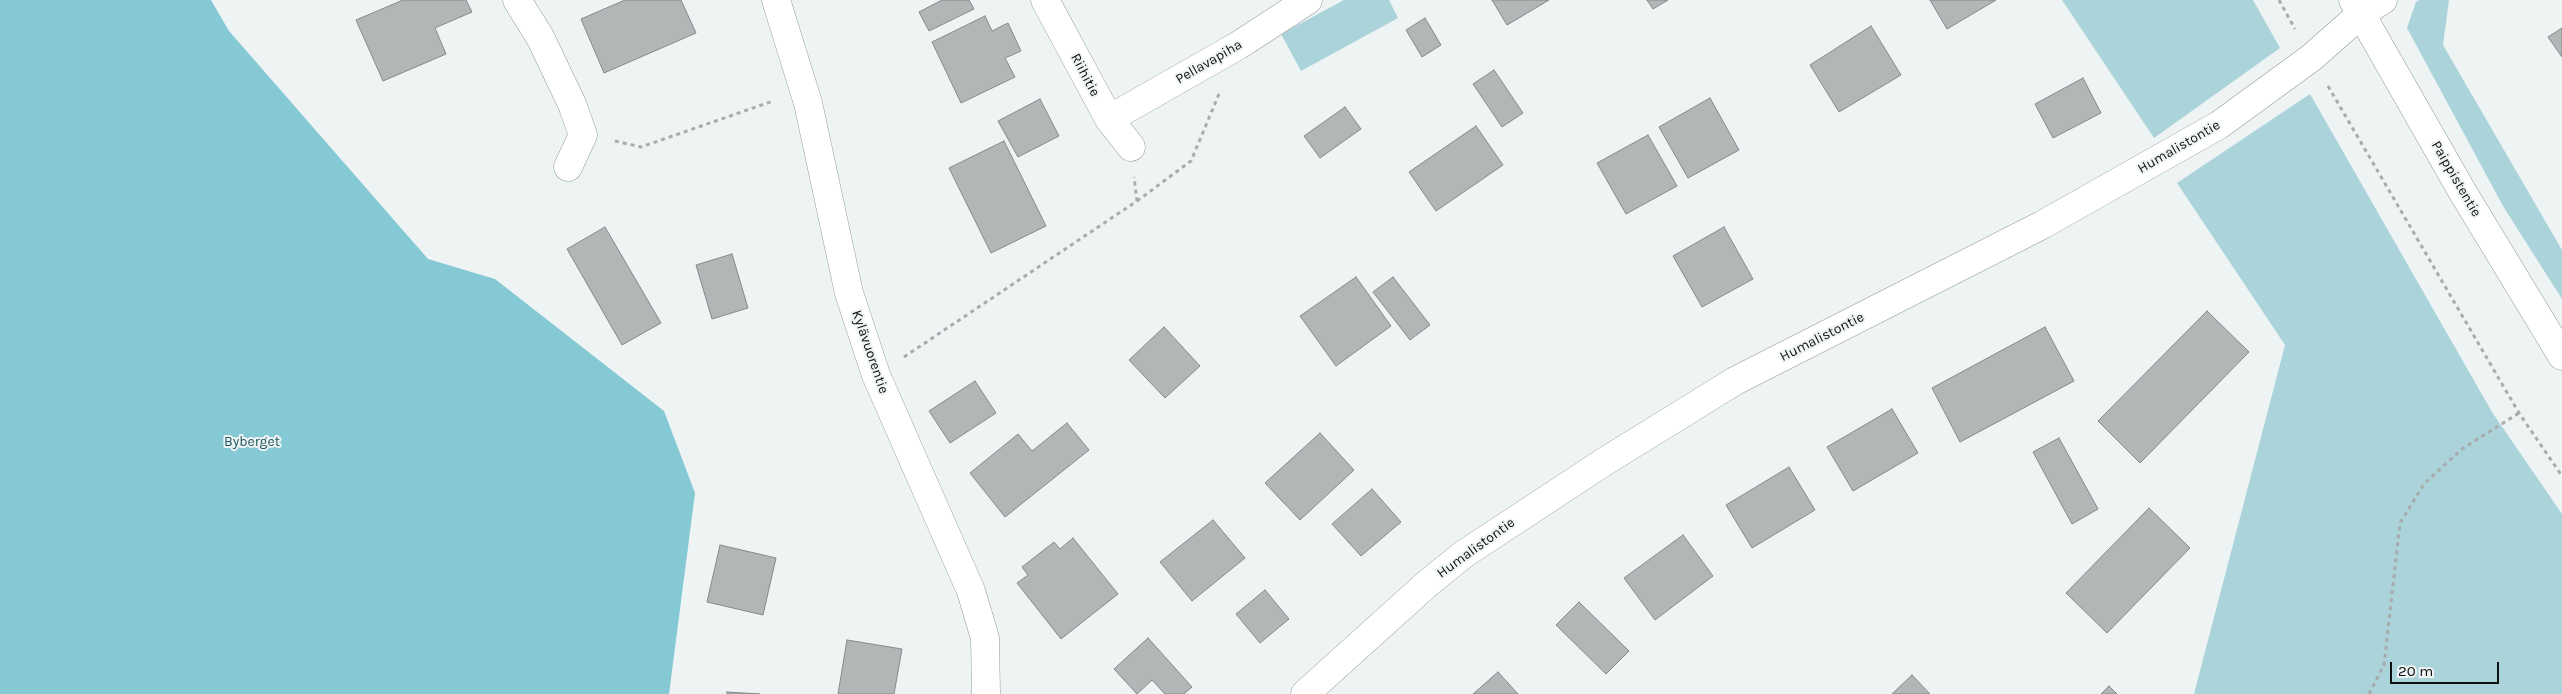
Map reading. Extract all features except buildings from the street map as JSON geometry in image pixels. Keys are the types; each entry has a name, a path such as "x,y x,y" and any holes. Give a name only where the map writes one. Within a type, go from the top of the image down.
{"street":[{"path":"517,0 540,37 572,104 583,134 568,167"},
{"name":"Kylävuorentie","path":"776,0 804,89 849,293 876,375 971,591 985,638 986,694"},
{"name":"Riihitie","path":"1045,0 1109,119 1131,147"},
{"name":"Pellavapiha","path":"1109,119 1239,45 1308,0"},
{"name":"Humalistontie","path":"1305,694 1428,583 1464,554 1604,462 1735,381 2042,225 2219,126 2311,58 2366,5"},
{"name":"Paippistentie","path":"2366,5 2462,191 2562,356"}],"path":[{"path":"2279,0 2519,413 2562,476"},
{"path":"876,375 1137,201 1191,161 1239,45"},
{"path":"583,134 642,147 804,89"},
{"path":"1131,147 1137,201"},
{"path":"2369,694 2384,665 2400,523 2424,484 2430,478 2462,449 2519,413"}],"shaded area":[{"path":"1344,0 1389,0 1398,18 1301,71 1281,34"},
{"path":"2062,0 2253,0 2280,48 2154,138"},
{"path":"2419,0 2449,0 2443,45 2562,250 2562,299 2503,206 2407,28 2416,2"},
{"path":"2310,94 2492,412 2562,514 2562,694 2194,694 2285,345 2177,183"}],"green space":[{"name":"Byberget","path":"0,0 211,0 229,31 428,259 495,279 664,411 695,493 669,694 0,694"}]}
